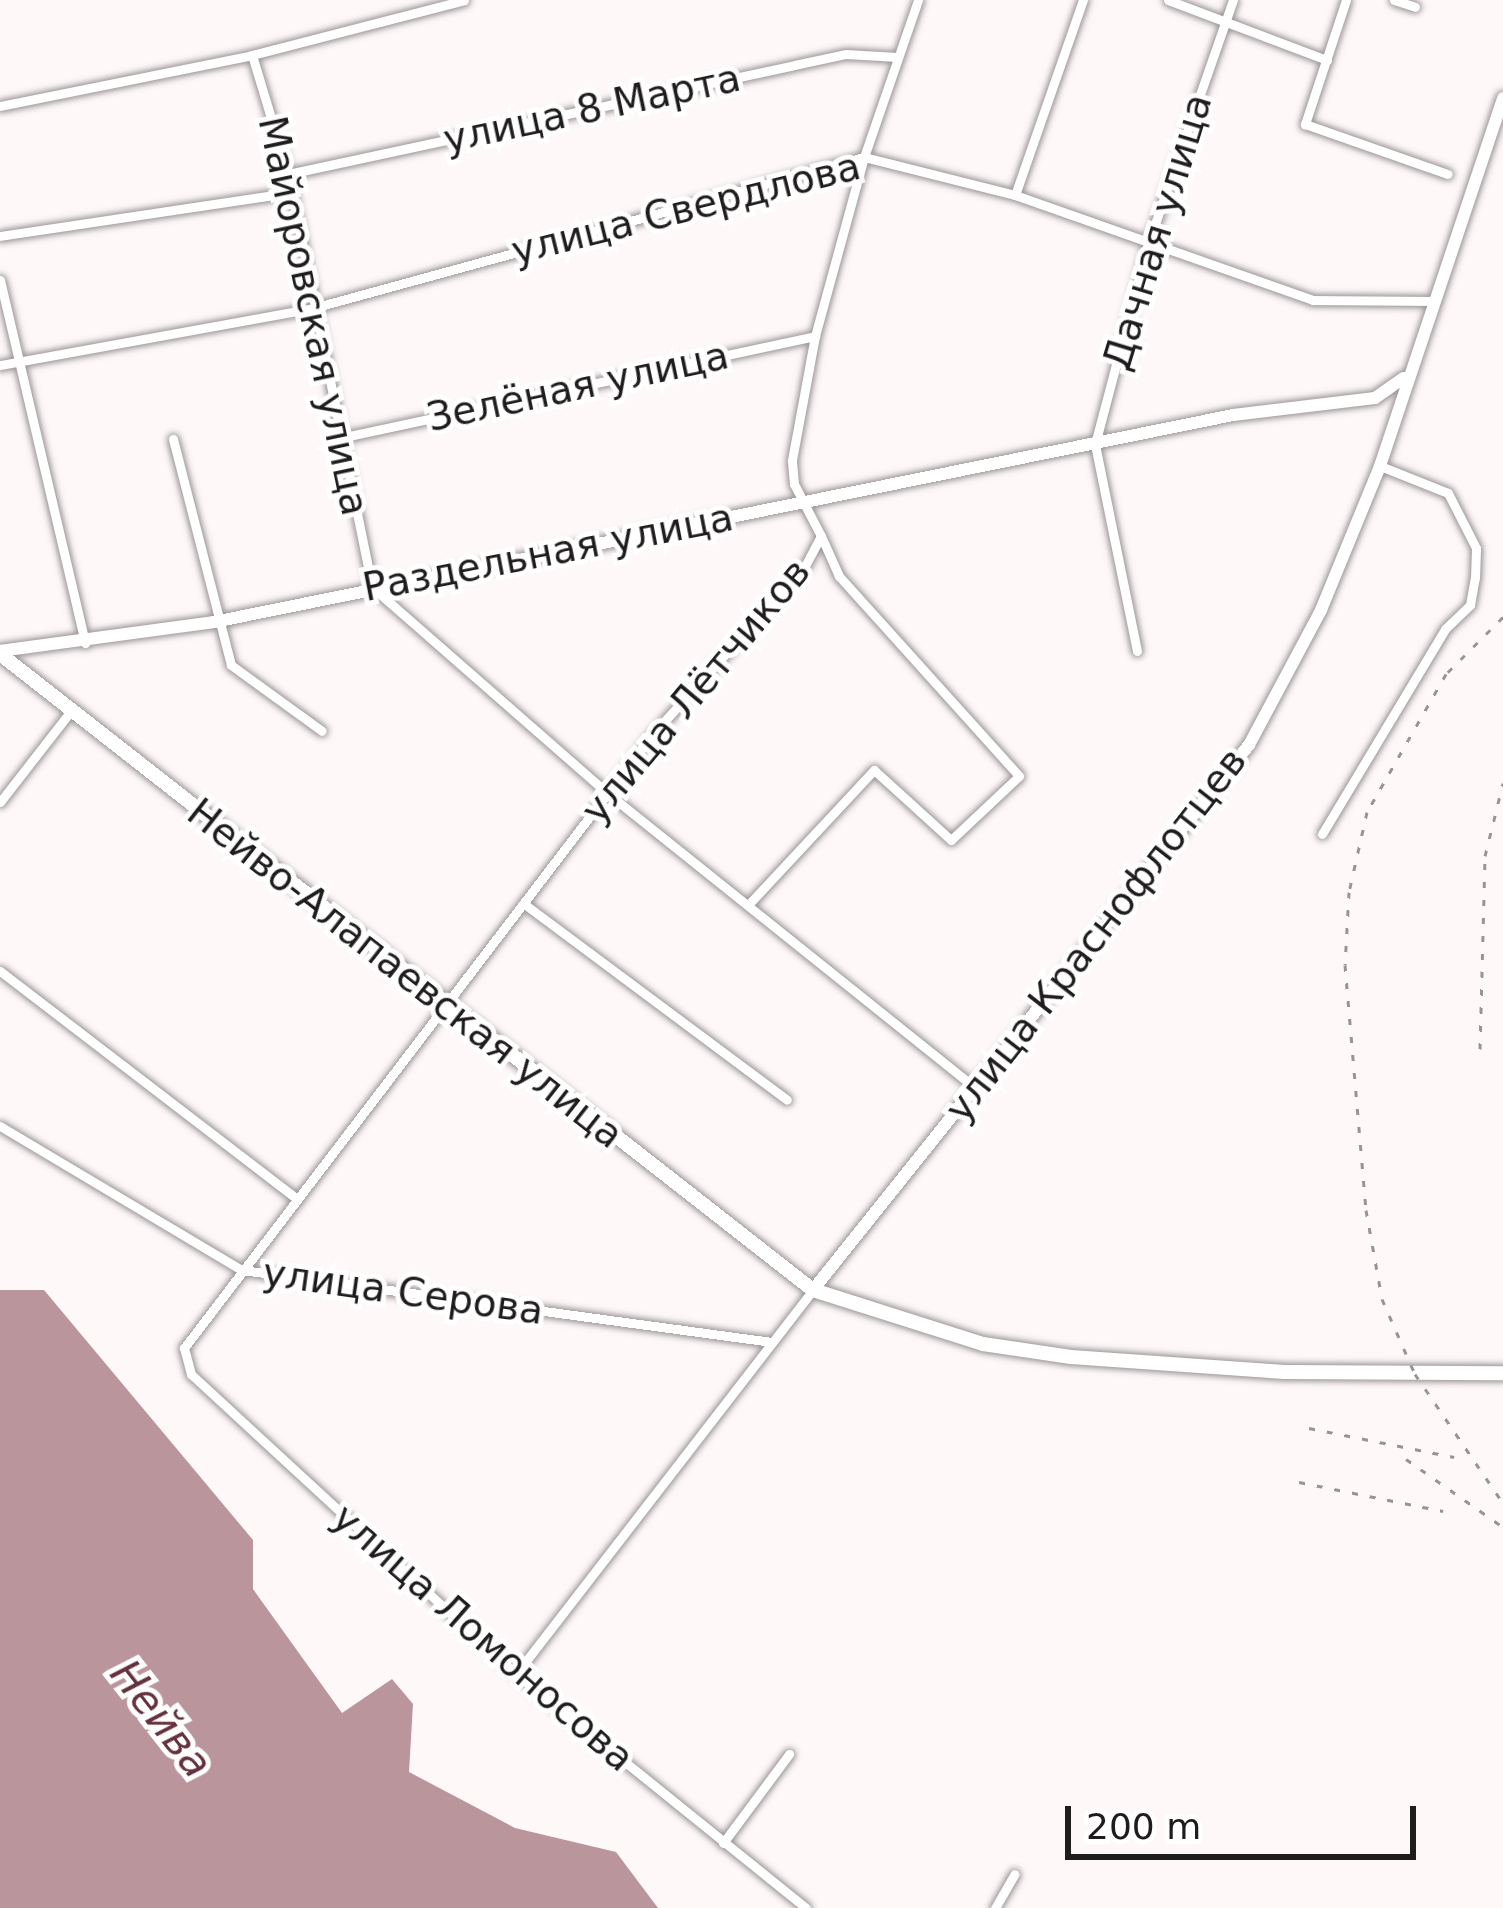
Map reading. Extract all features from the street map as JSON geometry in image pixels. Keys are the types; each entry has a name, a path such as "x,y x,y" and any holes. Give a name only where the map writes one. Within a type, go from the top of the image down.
{"main road":[{"name":"Нейво-Алапаевская улица","path":"0,652 813,1291"},
{"path":"813,1291 983,1344 1053,1354 1414,1374 1503,1373"}],"street":[{"path":"0,106 252,55 464,0"},
{"name":"улица Лётчиков","path":"184,1348 293,1196 527,906 606,792 785,591 821,536 809,502 794,484 793,460 815,336 864,157 918,0"},
{"path":"1015,195 1083,0"},
{"path":"1168,0 1327,60"},
{"name":"Дачная улица","path":"1095,444 1148,244 1233,0"},
{"path":"1346,0 1305,124 1448,174"},
{"path":"1394,0 1415,7"},
{"name":"улица 8 Марта","path":"288,174 846,54 897,57"},
{"name":"Майоровская улица","path":"252,55 288,174 288,193 372,587"},
{"name":"улица Краснофлотцев","path":"517,1674 772,1342 1249,745 1321,610 1380,466 1404,377 1503,98"},
{"name":"улица Свердлова","path":"0,365 313,308 864,157 1015,195 1313,300 1433,301"},
{"path":"0,236 288,193"},
{"path":"0,280 85,643"},
{"name":"Зелёная улица","path":"340,438 815,336"},
{"name":"Раздельная улица","path":"0,652 214,622 1095,444 1375,398 1404,377"},
{"path":"173,439 214,622 231,665 322,731"},
{"path":"1095,444 1137,651"},
{"path":"1322,834 1445,629 1470,604 1475,578 1476,548 1448,494 1380,466"},
{"path":"748,905 874,770 951,840 1018,776 838,577 821,536"},
{"path":"372,587 606,792 975,1088"},
{"path":"0,802 70,712"},
{"path":"527,906 787,1100"},
{"path":"0,971 293,1196"},
{"name":"улица Серова","path":"0,1126 242,1270 772,1342"},
{"name":"улица Ломоносова","path":"184,1348 191,1374 517,1674 806,1908"},
{"path":"723,1843 789,1754"},
{"path":"995,1908 1015,1874"}],"water":[{"name":"Нейва","path":"0,1290 44,1290 253,1540 253,1589 342,1713 392,1679 413,1704 409,1772 515,1828 616,1852 658,1908 0,1908"}],"railway":[{"path":"1503,617 1446,674 1367,812 1349,892 1345,965 1366,1210 1382,1299 1415,1374 1503,1503"},
{"path":"1480,1049 1485,856 1503,783"},
{"path":"1309,1428 1454,1457"},
{"path":"1406,1459 1503,1527"},
{"path":"1299,1482 1443,1511"}]}
